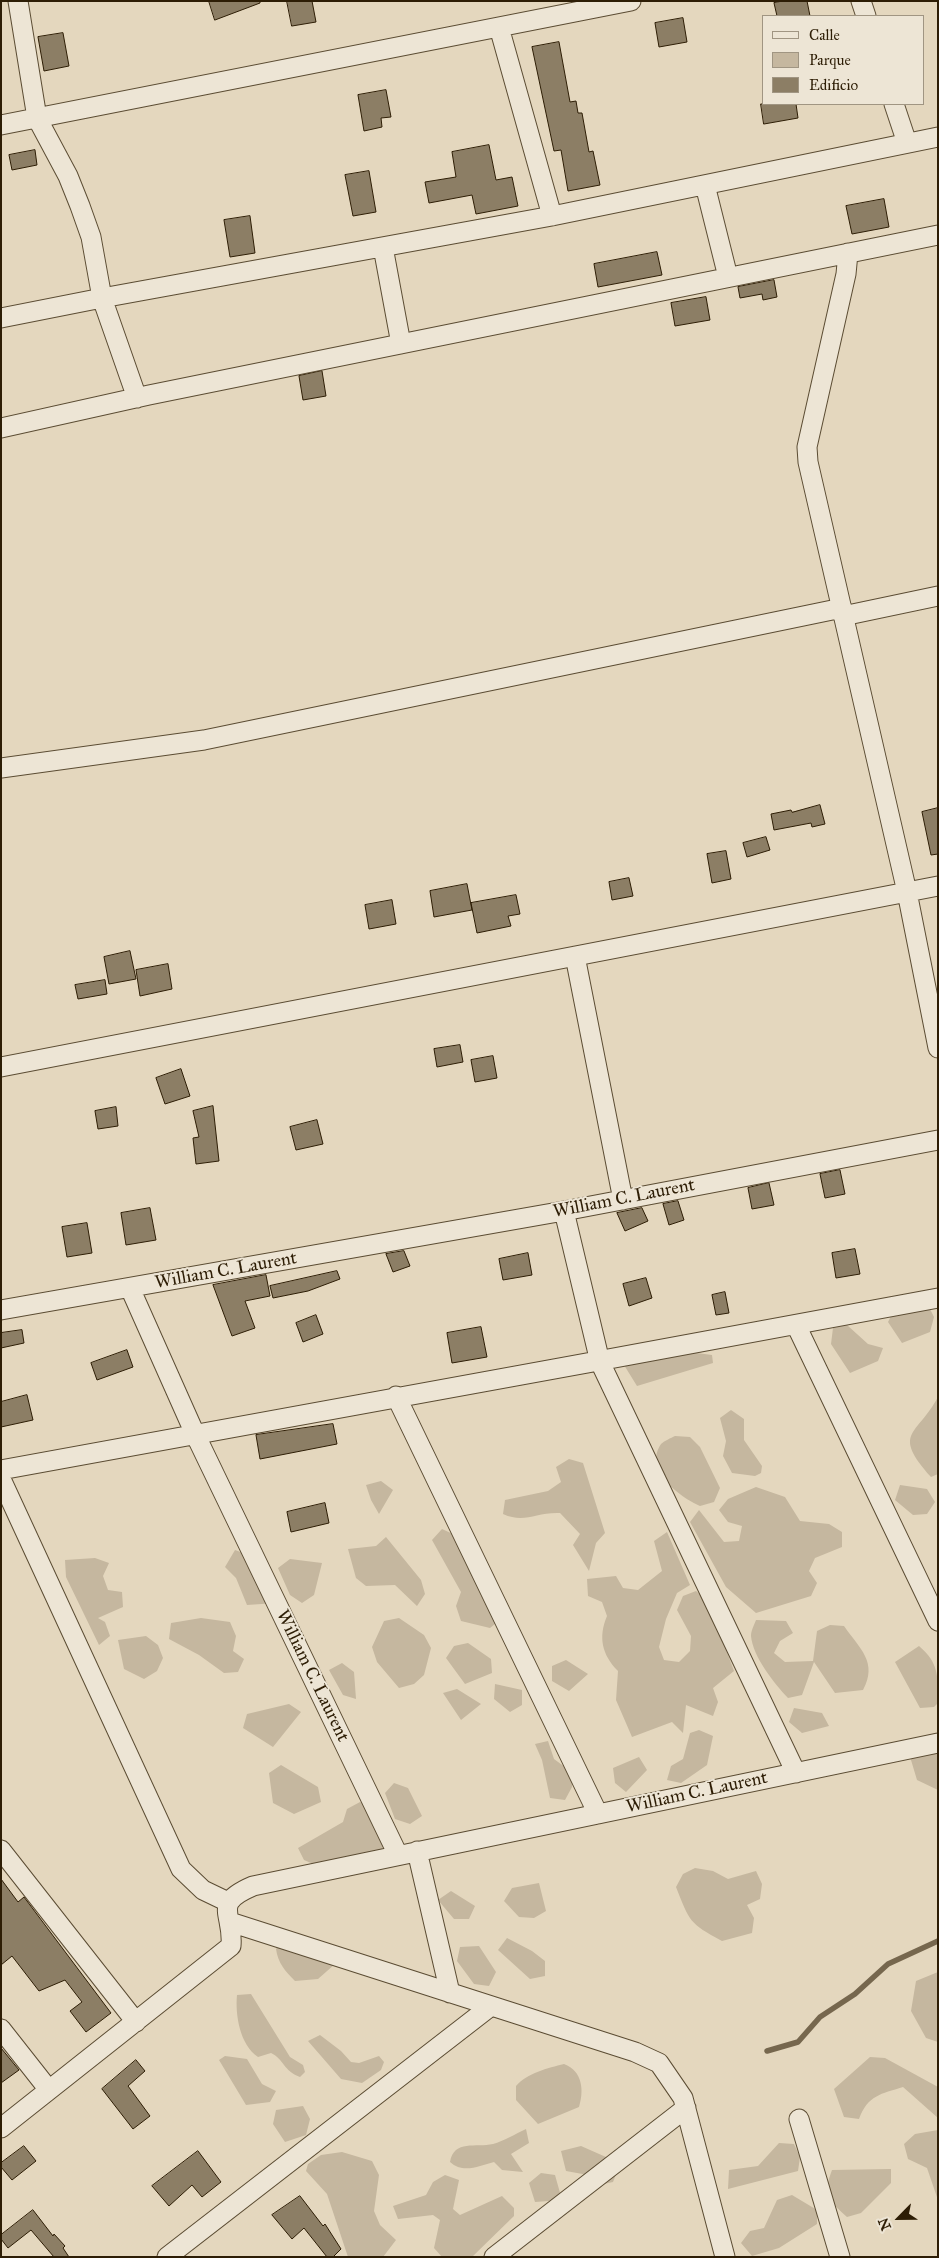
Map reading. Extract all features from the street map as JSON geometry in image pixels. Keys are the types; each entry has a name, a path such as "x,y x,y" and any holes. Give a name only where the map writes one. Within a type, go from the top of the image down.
{"street":[{"path":"18,1 37,118 68,176 80,206 90,237 102,298 136,398"},
{"path":"1,125 630,1"},
{"path":"861,1 866,15"},
{"path":"499,27 552,216"},
{"path":"894,105 907,143"},
{"path":"1,318 552,216 938,137"},
{"path":"705,185 728,277"},
{"path":"1,428 136,398 938,235"},
{"path":"383,247 401,344"},
{"path":"848,253 844,284 807,447 808,462 907,892 938,1048"},
{"path":"1,768 204,740 842,612 938,596"},
{"path":"1,1067 938,886"},
{"path":"575,956 623,1200"},
{"name":"William C. Laurent","path":"398,1855 195,1434 130,1288 564,1211 938,1140"},
{"path":"564,1211 600,1362 796,1773"},
{"path":"1,1310 130,1288"},
{"path":"1,1470 396,1396 600,1362 938,1298"},
{"path":"796,1325 938,1621"},
{"path":"396,1396 598,1814"},
{"path":"1,1479 181,1869 202,1890 228,1902 226,1913 230,1922 231,1946 1,2128"},
{"name":"William C. Laurent","path":"228,1902 238,1892 268,1882 938,1743"},
{"path":"1,1850 136,2022"},
{"path":"417,1851 450,1993"},
{"path":"230,1922 635,2052 659,2063 674,2084 686,2108 726,2257"},
{"path":"167,2257 491,2006"},
{"path":"1,2029 50,2090"},
{"path":"494,2257 686,2108"},
{"path":"799,2119 840,2257"}],"green space":[{"path":"927,1303 934,1317 930,1332 902,1343 888,1322 895,1308"},
{"path":"847,1325 868,1344 883,1348 878,1361 850,1373 831,1344 833,1328"},
{"path":"651,1347 712,1355 713,1363 637,1386 624,1365"},
{"path":"938,1397 938,1474 931,1477 912,1451 910,1442 916,1428"},
{"path":"731,1410 744,1419 744,1440 762,1466 761,1473 755,1476 732,1473 723,1456 726,1441 720,1418"},
{"path":"675,1436 690,1437 700,1447 720,1488 714,1502 700,1506 692,1502 674,1489 660,1473 657,1454 661,1444"},
{"path":"569,1459 583,1463 605,1533 596,1543 589,1571 573,1545 580,1534 560,1513 524,1518 503,1514 505,1500 548,1491 561,1482 556,1467"},
{"path":"381,1481 393,1490 379,1514 371,1500 366,1485"},
{"path":"900,1485 927,1489 935,1502 927,1514 913,1515 895,1500"},
{"path":"756,1487 785,1497 800,1521 829,1524 842,1532 842,1547 815,1558 809,1571 817,1583 811,1596 756,1613 726,1587 690,1522 699,1510 724,1542 739,1541 742,1526 728,1522 719,1510 728,1499"},
{"path":"442,1529 455,1535 459,1549 483,1565 501,1619 490,1628 461,1621 456,1606 461,1592 432,1540"},
{"path":"667,1532 690,1585 677,1593 666,1619 659,1647 664,1660 679,1662 690,1651 691,1636 677,1610 683,1596 696,1591 708,1601 734,1671 713,1688 718,1702 713,1716 686,1705 683,1733 672,1722 632,1737 616,1700 618,1671 608,1659 603,1645 602,1638 607,1616 602,1602 588,1596 587,1579 616,1576 623,1588 638,1590 662,1571 654,1541"},
{"path":"386,1537 421,1580 425,1594 417,1606 395,1585 366,1586 356,1578 348,1549 376,1546"},
{"path":"235,1550 249,1555 276,1603 247,1605 236,1578 225,1567"},
{"path":"95,1558 109,1563 103,1576 108,1590 122,1592 123,1607 98,1618 105,1622 110,1636 99,1645 66,1577 65,1560"},
{"path":"290,1559 322,1563 314,1595 302,1603 290,1595 278,1568"},
{"path":"201,1618 230,1622 236,1636 233,1651 244,1659 238,1672 224,1673 199,1655 169,1639 171,1623"},
{"path":"399,1618 424,1635 431,1648 424,1675 414,1684 399,1688 377,1662 372,1647 384,1621"},
{"path":"756,1620 786,1621 793,1633 780,1641 774,1653 785,1662 813,1661 817,1631 830,1625 844,1626 861,1649 868,1664 869,1671 863,1690 835,1693 814,1662 802,1695 788,1698 771,1677 756,1652 751,1636"},
{"path":"146,1636 158,1645 163,1658 157,1671 144,1679 124,1669 118,1640"},
{"path":"468,1643 491,1659 492,1673 465,1684 446,1658 454,1646"},
{"path":"919,1646 926,1652 936,1671 938,1703 934,1707 920,1708 895,1662"},
{"path":"566,1660 588,1674 569,1691 552,1681 552,1666"},
{"path":"342,1663 354,1672 356,1699 343,1695 329,1670"},
{"path":"495,1684 522,1690 522,1705 510,1712 494,1699"},
{"path":"457,1689 481,1704 461,1720 443,1693"},
{"path":"289,1704 301,1712 273,1747 243,1728 247,1714"},
{"path":"794,1708 822,1713 829,1726 802,1733 789,1722"},
{"path":"699,1730 713,1736 707,1765 681,1783 667,1780 671,1766 683,1759 690,1733"},
{"path":"938,1733 938,1790 917,1780 908,1750 917,1739"},
{"path":"548,1741 554,1759 573,1773 572,1787 565,1800 550,1798 542,1760 535,1744"},
{"path":"639,1757 647,1770 626,1792 615,1783 613,1768"},
{"path":"281,1765 318,1787 321,1802 294,1814 273,1803 269,1773"},
{"path":"394,1783 408,1788 422,1816 410,1824 395,1819 385,1793"},
{"path":"360,1802 373,1808 390,1832 382,1849 318,1866 304,1860 298,1848 343,1822 347,1809"},
{"path":"695,1868 713,1871 728,1879 756,1871 762,1884 760,1899 747,1905 754,1918 752,1933 722,1941 703,1930 692,1920 684,1908 676,1887 683,1874"},
{"path":"539,1883 546,1911 534,1918 519,1917 504,1901 512,1888"},
{"path":"451,1891 475,1906 469,1919 454,1919 438,1900"},
{"path":"507,1938 532,1951 545,1961 545,1976 530,1979 498,1950"},
{"path":"281,1942 335,1964 318,1979 295,1981 278,1959 276,1949"},
{"path":"479,1946 496,1972 489,1986 474,1984 457,1961 460,1947"},
{"path":"938,1972 938,2042 926,2038 911,2011 916,1981"},
{"path":"251,1994 290,2057 303,2065 305,2072 300,2077 290,2072 279,2058 271,2053 258,2057 247,2045 238,2020 237,1995"},
{"path":"320,2035 341,2051 351,2062 359,2063 379,2056 384,2062 381,2070 362,2083 341,2079 308,2041"},
{"path":"225,2056 247,2059 262,2084 276,2091 270,2102 246,2105 219,2060"},
{"path":"870,2057 885,2058 938,2087 938,2118 903,2087 871,2100 859,2119 844,2117 834,2089"},
{"path":"564,2064 575,2071 578,2076 581,2088 579,2107 538,2124 516,2100 516,2086 532,2074"},
{"path":"303,2106 310,2119 306,2135 285,2142 273,2124 276,2110"},
{"path":"526,2129 529,2143 511,2154 523,2172 502,2170 494,2162 477,2167 460,2168 450,2162 452,2155 461,2147 493,2144"},
{"path":"938,2130 938,2200 927,2168 908,2159 904,2144 915,2134"},
{"path":"779,2143 794,2144 800,2157 798,2171 728,2189 729,2170 758,2166"},
{"path":"581,2146 615,2161 619,2167 613,2182 599,2185 588,2175 566,2171 561,2151"},
{"path":"342,2152 372,2161 379,2175 374,2211 380,2225 396,2240 383,2257 348,2257 327,2194 306,2171 308,2164 321,2155"},
{"path":"891,2169 891,2183 861,2213 847,2217 829,2197 828,2186 832,2170"},
{"path":"541,2173 555,2175 562,2200 535,2202 529,2183"},
{"path":"445,2175 459,2180 453,2209 460,2215 502,2196 514,2208 514,2216 472,2257 442,2257 434,2248 440,2220 433,2215 398,2219 393,2206 426,2195 433,2182"},
{"path":"792,2195 817,2210 817,2224 779,2248 752,2256 741,2243 750,2231 764,2228 777,2200"}],"building":[{"path":"209,1 260,1 260,3 215,20"},
{"path":"287,1 312,1 316,22 292,26"},
{"path":"807,1 810,15 777,15 774,3"},
{"path":"683,18 687,42 659,47 655,23"},
{"path":"63,33 69,66 44,71 38,37"},
{"path":"559,42 570,102 576,101 578,113 582,113 589,152 593,151 600,185 568,191 561,150 554,151 532,47"},
{"path":"386,90 391,117 381,118 382,127 364,131 358,95"},
{"path":"761,104 796,105 798,118 764,124"},
{"path":"489,145 496,180 512,177 518,206 476,214 472,195 429,203 425,182 456,177 452,152"},
{"path":"35,150 37,165 12,170 9,155"},
{"path":"369,171 376,212 353,216 345,175"},
{"path":"884,199 889,227 852,234 846,206"},
{"path":"250,216 255,253 230,257 224,220"},
{"path":"657,252 662,275 598,287 594,264"},
{"path":"774,280 777,297 763,300 762,294 740,298 738,287"},
{"path":"706,297 710,320 675,326 671,303"},
{"path":"322,371 326,396 303,400 299,376"},
{"path":"820,805 825,824 812,827 811,823 774,830 771,814 791,810 792,812"},
{"path":"938,808 938,854 931,855 922,812"},
{"path":"766,837 770,850 747,857 743,843"},
{"path":"726,851 731,879 712,883 707,854"},
{"path":"629,878 633,896 612,900 609,882"},
{"path":"467,884 472,910 434,917 430,891"},
{"path":"516,895 520,914 508,916 511,926 477,933 471,903"},
{"path":"392,900 396,924 369,929 365,905"},
{"path":"130,951 136,979 109,984 104,957"},
{"path":"168,964 172,989 140,996 136,970"},
{"path":"105,980 107,994 78,999 75,985"},
{"path":"460,1045 463,1062 437,1067 434,1049"},
{"path":"493,1056 497,1078 475,1082 471,1060"},
{"path":"181,1069 190,1096 165,1104 156,1078"},
{"path":"213,1106 219,1161 196,1164 193,1138 199,1137 193,1111"},
{"path":"116,1107 118,1126 98,1129 95,1111"},
{"path":"317,1120 323,1144 296,1150 290,1127"},
{"path":"840,1170 845,1194 825,1198 820,1174"},
{"path":"769,1183 774,1205 752,1209 748,1188"},
{"path":"678,1201 684,1220 669,1225 663,1204"},
{"path":"150,1208 156,1240 126,1245 121,1213"},
{"path":"642,1208 648,1221 625,1231 617,1213"},
{"path":"87,1223 92,1253 67,1257 62,1227"},
{"path":"855,1249 860,1274 836,1278 832,1253"},
{"path":"404,1251 410,1266 393,1272 386,1254"},
{"path":"528,1253 532,1275 503,1280 499,1259"},
{"path":"337,1271 340,1279 308,1291 273,1298 270,1286"},
{"path":"266,1275 270,1296 245,1301 255,1328 232,1336 213,1285"},
{"path":"646,1278 652,1298 629,1306 623,1284"},
{"path":"725,1292 729,1313 716,1315 712,1295"},
{"path":"316,1315 323,1334 303,1342 296,1323"},
{"path":"481,1327 487,1357 452,1363 447,1333"},
{"path":"22,1330 24,1343 1,1348 1,1333"},
{"path":"127,1350 133,1367 97,1380 91,1363"},
{"path":"27,1395 33,1420 1,1427 1,1402"},
{"path":"333,1424 337,1444 260,1459 256,1435"},
{"path":"325,1503 329,1523 291,1532 287,1512"},
{"path":"1,1879 18,1902 24,1897 111,2013 86,2032 70,2011 82,2002 65,1980 39,1991 12,1956 1,1965"},
{"path":"1,2048 19,2070 1,2083"},
{"path":"136,2060 145,2071 128,2086 150,2116 133,2129 102,2089"},
{"path":"24,2146 36,2161 12,2180 1,2167 1,2163"},
{"path":"198,2151 221,2182 202,2197 192,2185 169,2206 152,2186"},
{"path":"300,2196 323,2226 325,2224 341,2249 333,2257 327,2257 304,2228 292,2239 272,2215"},
{"path":"33,2210 53,2236 54,2234 65,2246 63,2248 69,2257 54,2257 31,2230 8,2248 1,2239 1,2235"}],"waterway":[{"path":"767,2051 798,2042 820,2017 855,1994 888,1964 938,1941"}]}
